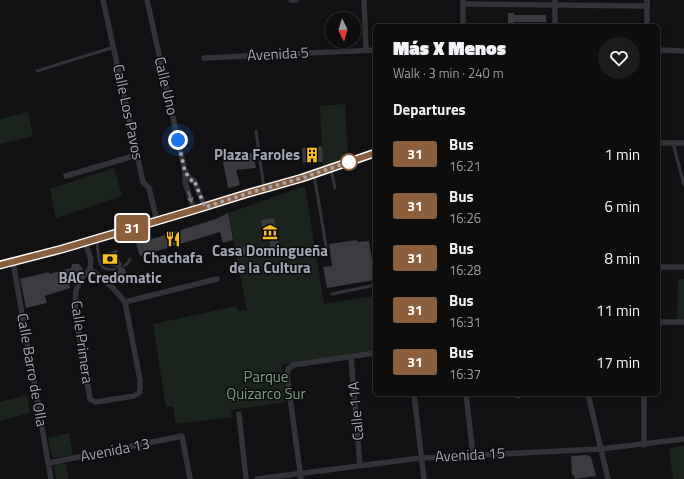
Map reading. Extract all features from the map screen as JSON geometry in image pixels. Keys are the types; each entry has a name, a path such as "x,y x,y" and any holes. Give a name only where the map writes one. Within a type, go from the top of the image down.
{"street":[{"name":"Calle Los Pavos","path":"103,0 143,182 149,188 157,221"},
{"name":"Calle Uno","path":"147,0 185,172 185,182 194,210"},
{"path":"291,0 296,0"},
{"path":"364,0 366,50"},
{"path":"463,24 463,2 646,3 647,24"},
{"path":"555,2 555,24"},
{"name":"Avenida 5","path":"204,58 373,50"},
{"path":"660,50 684,50"},
{"path":"660,143 684,143"},
{"path":"0,265 205,207 331,169 373,154"},
{"path":"66,176 137,155"},
{"name":"Calle Uno","path":"185,172 192,181 194,180 205,207"},
{"path":"85,242 91,260 90,269 103,278 125,302 217,279"},
{"name":"Calle Barro de Olla","path":"13,262 51,479"},
{"path":"660,267 684,267"},
{"name":"Calle Primera","path":"90,269 83,276 76,290 75,303 90,399 96,402 134,396 140,392 140,380 125,302"},
{"path":"660,322 684,322"},
{"path":"301,476 287,375 288,370 293,366 373,353"},
{"name":"Calle 11A","path":"351,357 360,465"},
{"path":"414,396 424,479"},
{"path":"466,396 473,455"},
{"path":"588,396 608,479"},
{"path":"644,396 644,445"},
{"path":"239,414 246,479"},
{"name":"Avenida 13","path":"49,463 182,436 190,479"},
{"name":"Avenida 15","path":"257,479 301,476 360,465 421,458 600,449 644,445 684,439"}],"lane":[{"path":"37,71 114,47"},
{"path":"256,131 264,188"},
{"path":"673,143 684,185"},
{"path":"331,169 335,188"},
{"path":"314,174 327,252"},
{"path":"122,231 125,241"},
{"path":"96,238 99,246 98,257 100,264 107,269 115,269"},
{"path":"124,266 130,259"},
{"path":"332,294 373,285"}],"green space":[{"path":"345,104 348,157 323,166 320,106"},
{"path":"28,112 33,136 0,144 0,119"},
{"path":"114,168 122,196 56,218 50,189"},
{"name":"Parque Quizarco Sur","path":"305,186 324,304 373,296 373,352 282,364 287,402 231,410 232,417 176,424 173,406 166,407 153,324 237,306 238,311 247,310 228,213"},
{"path":"678,279 684,279 684,321 677,321"},
{"path":"27,395 30,413 0,421 0,402"},
{"path":"69,433 73,455 54,458 51,453 48,438"},
{"path":"684,446 684,479 673,479 669,448"},
{"path":"57,464 66,464 69,479 56,479 54,467"}],"building":[{"path":"508,13 514,13 514,15 546,15 546,22 514,22 514,24 508,24"},
{"name":"Plaza Faroles","path":"322,146 323,162 303,163 302,148"},
{"path":"253,153 256,168 236,170 240,185 228,188 222,157"},
{"path":"228,213 233,240 223,243 220,232 140,256 136,244 216,219"},
{"name":"Casa Domingueña de la Cultura","path":"274,218 279,247 270,248 270,238 264,239 261,220"},
{"path":"357,240 357,242 369,241 373,267 373,280 327,288 323,267 332,266 329,244"},
{"path":"246,247 248,254 237,256 236,248"},
{"name":"BAC Credomatic","path":"117,250 122,264 121,267 125,269 126,273 117,276 117,267 105,265 101,255"},
{"path":"72,264 79,264 83,269 75,278 68,279 70,288 45,296 47,303 26,308 20,279 49,272 49,274 71,268"},
{"path":"587,455 591,457 596,476 575,479 574,475 572,475 571,456"}],"bus line":[{"name":"31","path":"0,265 35,257 209,206 331,169 373,154"}],"place":[{"name":"Plaza Faroles","path":"312,155"},
{"name":"Casa Domingueña de la Cultura","path":"270,232"},
{"name":"Chachafa","path":"173,239"},
{"name":"BAC Credomatic","path":"110,259"}],"route":[{"path":"178,140 185,172 192,181 194,180 205,207 331,169 349,162"}]}
